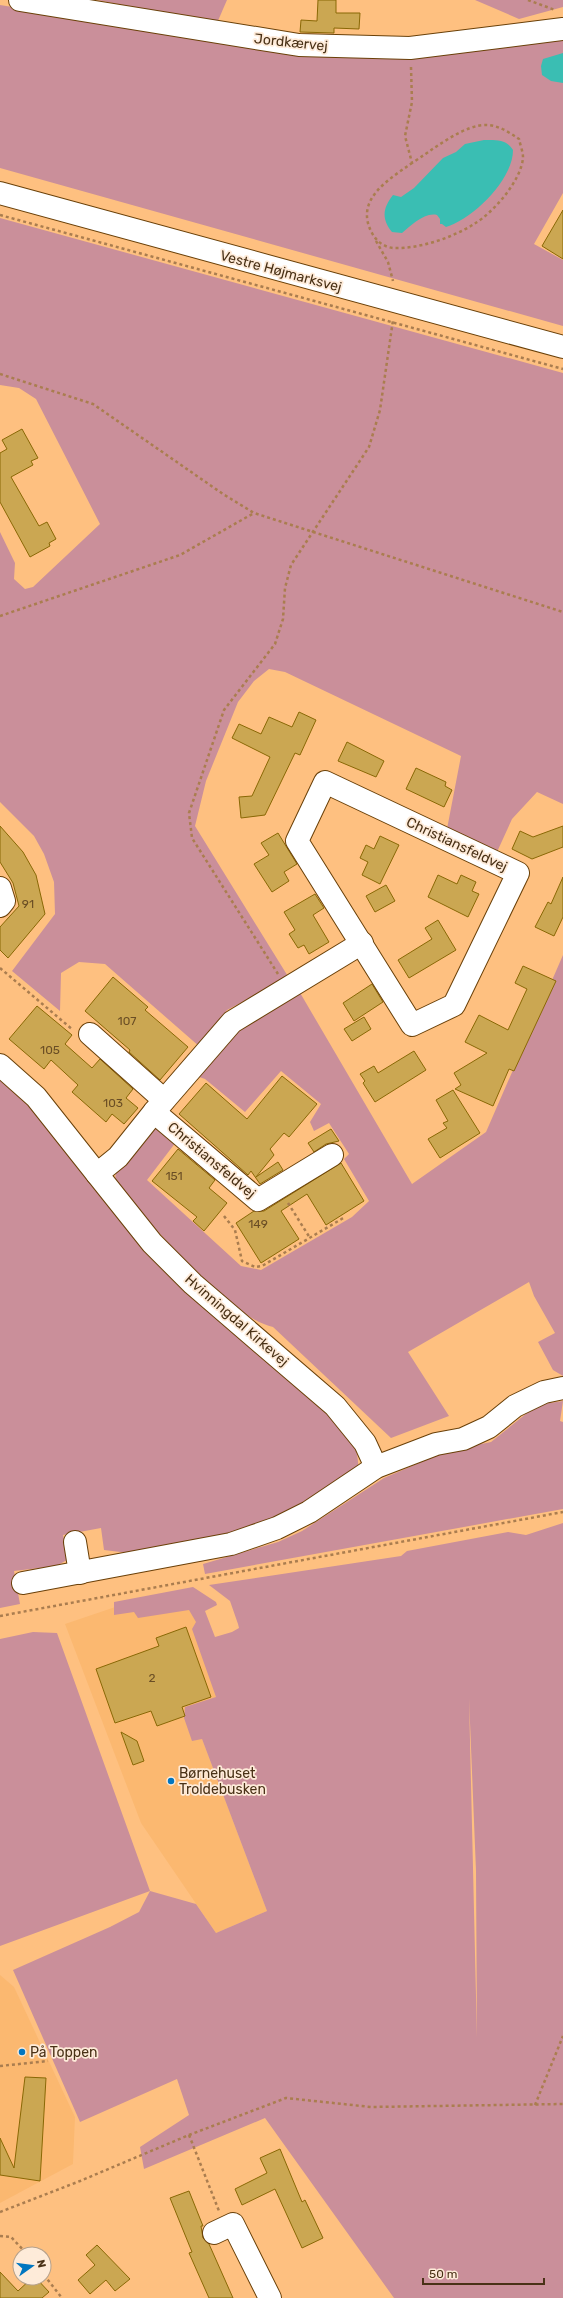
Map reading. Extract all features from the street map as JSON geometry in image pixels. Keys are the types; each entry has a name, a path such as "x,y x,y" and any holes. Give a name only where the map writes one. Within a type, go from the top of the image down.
{"street":[{"name":"Jordkærvej","path":"20,0 299,45 410,48 559,20"},
{"name":"Vestre Højmarksvej","path":"0,193 394,312 563,347"},
{"name":"Christiansfeldvej","path":"325,782 518,873 454,1005 419,1022 412,1025 362,943 297,841 325,782"},
{"path":"0,888 4,901 0,906"},
{"name":"Christiansfeldvej","path":"97,1174 118,1157 159,1106 232,1022 362,943"},
{"name":"Christiansfeldvej","path":"90,1034 159,1106 258,1200 332,1154"},
{"path":"0,1065 36,1097 97,1174"},
{"name":"Hvinningdal Kirkevej","path":"97,1174 152,1243 194,1284 335,1406 365,1443 376,1467"},
{"path":"23,1583 231,1544 278,1528 309,1512 376,1467 436,1444 463,1439 489,1427 515,1406 544,1392 563,1388"},
{"path":"75,1542 80,1572"},
{"path":"220,2230 233,2224 270,2298"}],"path":[{"path":"528,0 559,20"},
{"path":"410,48 412,102 405,136 412,163"},
{"path":"288,988 192,838 189,813 224,710 275,644 283,619 285,588 291,565 312,531 369,447 380,410 394,312 394,283 388,262 376,241 367,224 368,205 378,188 412,163 460,132 488,125 506,130 519,139 523,157 516,179 499,203 475,224 445,238 414,246 392,248 376,241"},
{"path":"0,215 394,312 563,369"},
{"path":"0,374 93,404 223,494 254,513 563,612"},
{"path":"0,616 180,555 254,513"},
{"path":"0,968 76,1033 90,1034"},
{"path":"278,1187 310,1238"},
{"path":"224,1216 235,1230 242,1261 255,1268 262,1266 345,1217"},
{"path":"0,1616 563,1512"},
{"path":"534,2105 563,2036"},
{"path":"0,2066 48,2061"},
{"path":"0,2212 189,2135 286,2098 371,2107 563,2104"},
{"path":"189,2135 220,2230"},
{"path":"0,2236 11,2237 20,2246"},
{"path":"52,2285 62,2298"}],"shaded area":[{"path":"97,0 227,0 217,23"},
{"path":"475,0 563,0 563,7 519,19"},
{"path":"0,5 299,53 563,36 563,193 534,244 563,260 563,326 0,168"},
{"path":"0,218 563,373 563,804 537,792 512,819 497,852 447,829 461,756 285,672 269,669 254,681 238,702 206,781 195,826 289,978 227,1010 200,1047 105,964 79,962 61,973 60,1011 12,971 55,914 54,882 44,854 34,836 0,802 0,532 15,563 14,579 25,589 33,587 100,524 36,399 19,388 0,385"},
{"path":"563,955 563,1376 553,1370 538,1342 555,1333 534,1296 529,1282 408,1352 449,1416 391,1438 273,1327 255,1320 234,1306 189,1265 115,1182 116,1171 155,1129 163,1127 176,1142 147,1180 241,1266 261,1270 352,1217 369,1201 344,1159 349,1154 329,1123 314,1131 310,1122 321,1104 281,1071 245,1112 205,1079 196,1076 230,1036 299,991 412,1184 486,1132"},
{"path":"0,1078 25,1100 329,1411 353,1444 358,1459 358,1467 330,1490 242,1533 137,1554 104,1550 101,1528 63,1535 69,1559 56,1566 14,1571 20,1604 0,1608"},
{"path":"563,1401 560,1421 563,1422 563,1509 205,1574 203,1564 278,1542 302,1531 384,1478 447,1451 491,1442 527,1413 543,1404"},
{"path":"563,1523 563,2298 394,2298 265,2118 144,2169 140,2147 189,2115 177,2079 80,2122 13,1970 110,1927 139,1912 150,1891 196,1904 216,1933 267,1911 202,1739 192,1741 184,1718 185,1707 216,1697 192,1629 196,1622 189,1610 138,1618 134,1612 114,1615 114,1602 193,1587 216,1602 217,1605 205,1611 215,1637 232,1632 239,1628 230,1601 209,1585 401,1556 407,1551 508,1532 526,1535","holes":["469,1698 476,1871 477,2038"]},
{"name":"Børnehuset Troldebusken","path":"195,1592 230,1683 202,1739 267,1911 216,1933 141,1823 65,1624 130,1602"},
{"path":"33,1632 57,1633 150,1891 0,1946 0,1639"},
{"name":"På Toppen","path":"0,1975 14,1987 75,2117 73,2164 0,2203"}],"water":[{"path":"563,53 563,83 551,81 542,75 541,66 543,59"},
{"path":"484,140 497,140 504,142 513,150 511,162 506,174 490,197 468,216 457,223 446,227 440,224 440,219 437,215 432,215 418,220 402,233 392,232 386,222 385,209 393,195 401,197 414,188 443,158 456,152 465,144"}],"building":[{"path":"318,0 336,0 336,13 360,13 359,29 334,28 334,33 300,32 301,20 317,21"},
{"path":"563,210 563,259 542,246"},
{"path":"22,429 38,458 31,461 33,465 11,477 39,526 47,522 56,539 49,543 50,546 30,557 0,502 0,453 7,449 2,440"},
{"path":"299,712 316,720 300,755 295,753 265,815 241,818 239,797 252,796 270,757 232,738 239,724 261,734 269,717 292,727"},
{"path":"347,742 384,761 376,777 338,761"},
{"path":"416,768 446,782 445,786 452,790 444,807 406,789"},
{"path":"0,826 23,852 36,875 45,914 8,958 0,950 0,927 19,906 13,883 0,862"},
{"path":"563,826 563,847 532,859 512,849 520,831 533,837"},
{"path":"278,833 297,864 284,872 289,881 272,892 254,864 269,855 261,843"},
{"path":"380,836 399,845 380,884 362,875 368,862 360,858 366,845 374,849"},
{"path":"438,875 457,884 461,875 476,882 472,891 479,894 468,917 428,897"},
{"path":"563,877 563,917 554,936 535,927 548,902 551,904"},
{"path":"386,885 395,901 375,912 366,896"},
{"path":"315,894 324,908 313,915 329,942 309,954 304,945 298,948 289,934 295,930 284,912"},
{"path":"438,920 456,950 409,978 398,960 432,939 425,928"},
{"path":"523,966 556,981 514,1071 509,1069 493,1106 455,1089 461,1085 454,1073 487,1053 465,1042 479,1015 508,1030 527,989 515,983"},
{"path":"113,977 148,1007 145,1010 188,1047 160,1080 129,1052 130,1050 85,1011"},
{"path":"372,984 383,1002 354,1021 343,1003"},
{"path":"37,1006 72,1035 65,1044 92,1068 100,1059 133,1089 126,1098 138,1108 124,1124 112,1114 106,1122 72,1092 78,1085 51,1060 44,1069 9,1039"},
{"path":"364,1017 371,1029 352,1041 344,1029"},
{"path":"414,1051 426,1070 375,1102 363,1083 365,1081 360,1074 374,1066 378,1073"},
{"path":"282,1076 317,1104 289,1137 284,1133 270,1149 274,1155 256,1177 278,1162 283,1170 260,1184 251,1171 248,1175 179,1114 206,1083 247,1119"},
{"path":"453,1090 480,1133 440,1158 428,1139 447,1128 443,1123 448,1121 436,1100"},
{"path":"331,1129 339,1141 326,1144 314,1152 308,1143"},
{"path":"178,1149 215,1180 209,1188 227,1203 204,1231 193,1221 197,1217 152,1181"},
{"path":"341,1163 364,1201 326,1225 307,1194 281,1211 299,1239 261,1263 236,1223 254,1211 264,1211"},
{"path":"186,1627 211,1697 182,1707 185,1716 157,1726 151,1711 115,1723 96,1669 159,1646 156,1638"},
{"path":"121,1732 137,1741 144,1761 133,1765"},
{"path":"25,2077 46,2078 40,2181 0,2175 0,2138 14,2168"},
{"path":"280,2149 302,2202 305,2200 323,2238 302,2248 275,2189 242,2205 235,2189 267,2173 260,2158"},
{"path":"189,2191 203,2226 201,2226 203,2238 209,2244 233,2298 209,2298 189,2253 192,2252 170,2198"},
{"path":"97,2245 130,2279 115,2291 106,2280 90,2294 78,2280 95,2265 86,2255"},
{"path":"0,2272 18,2291 23,2286 43,2286 49,2292 42,2298 0,2298"}],"place":[{"name":"Børnehuset Troldebusken","path":"171,1781"},
{"name":"På Toppen","path":"22,2052"}]}
